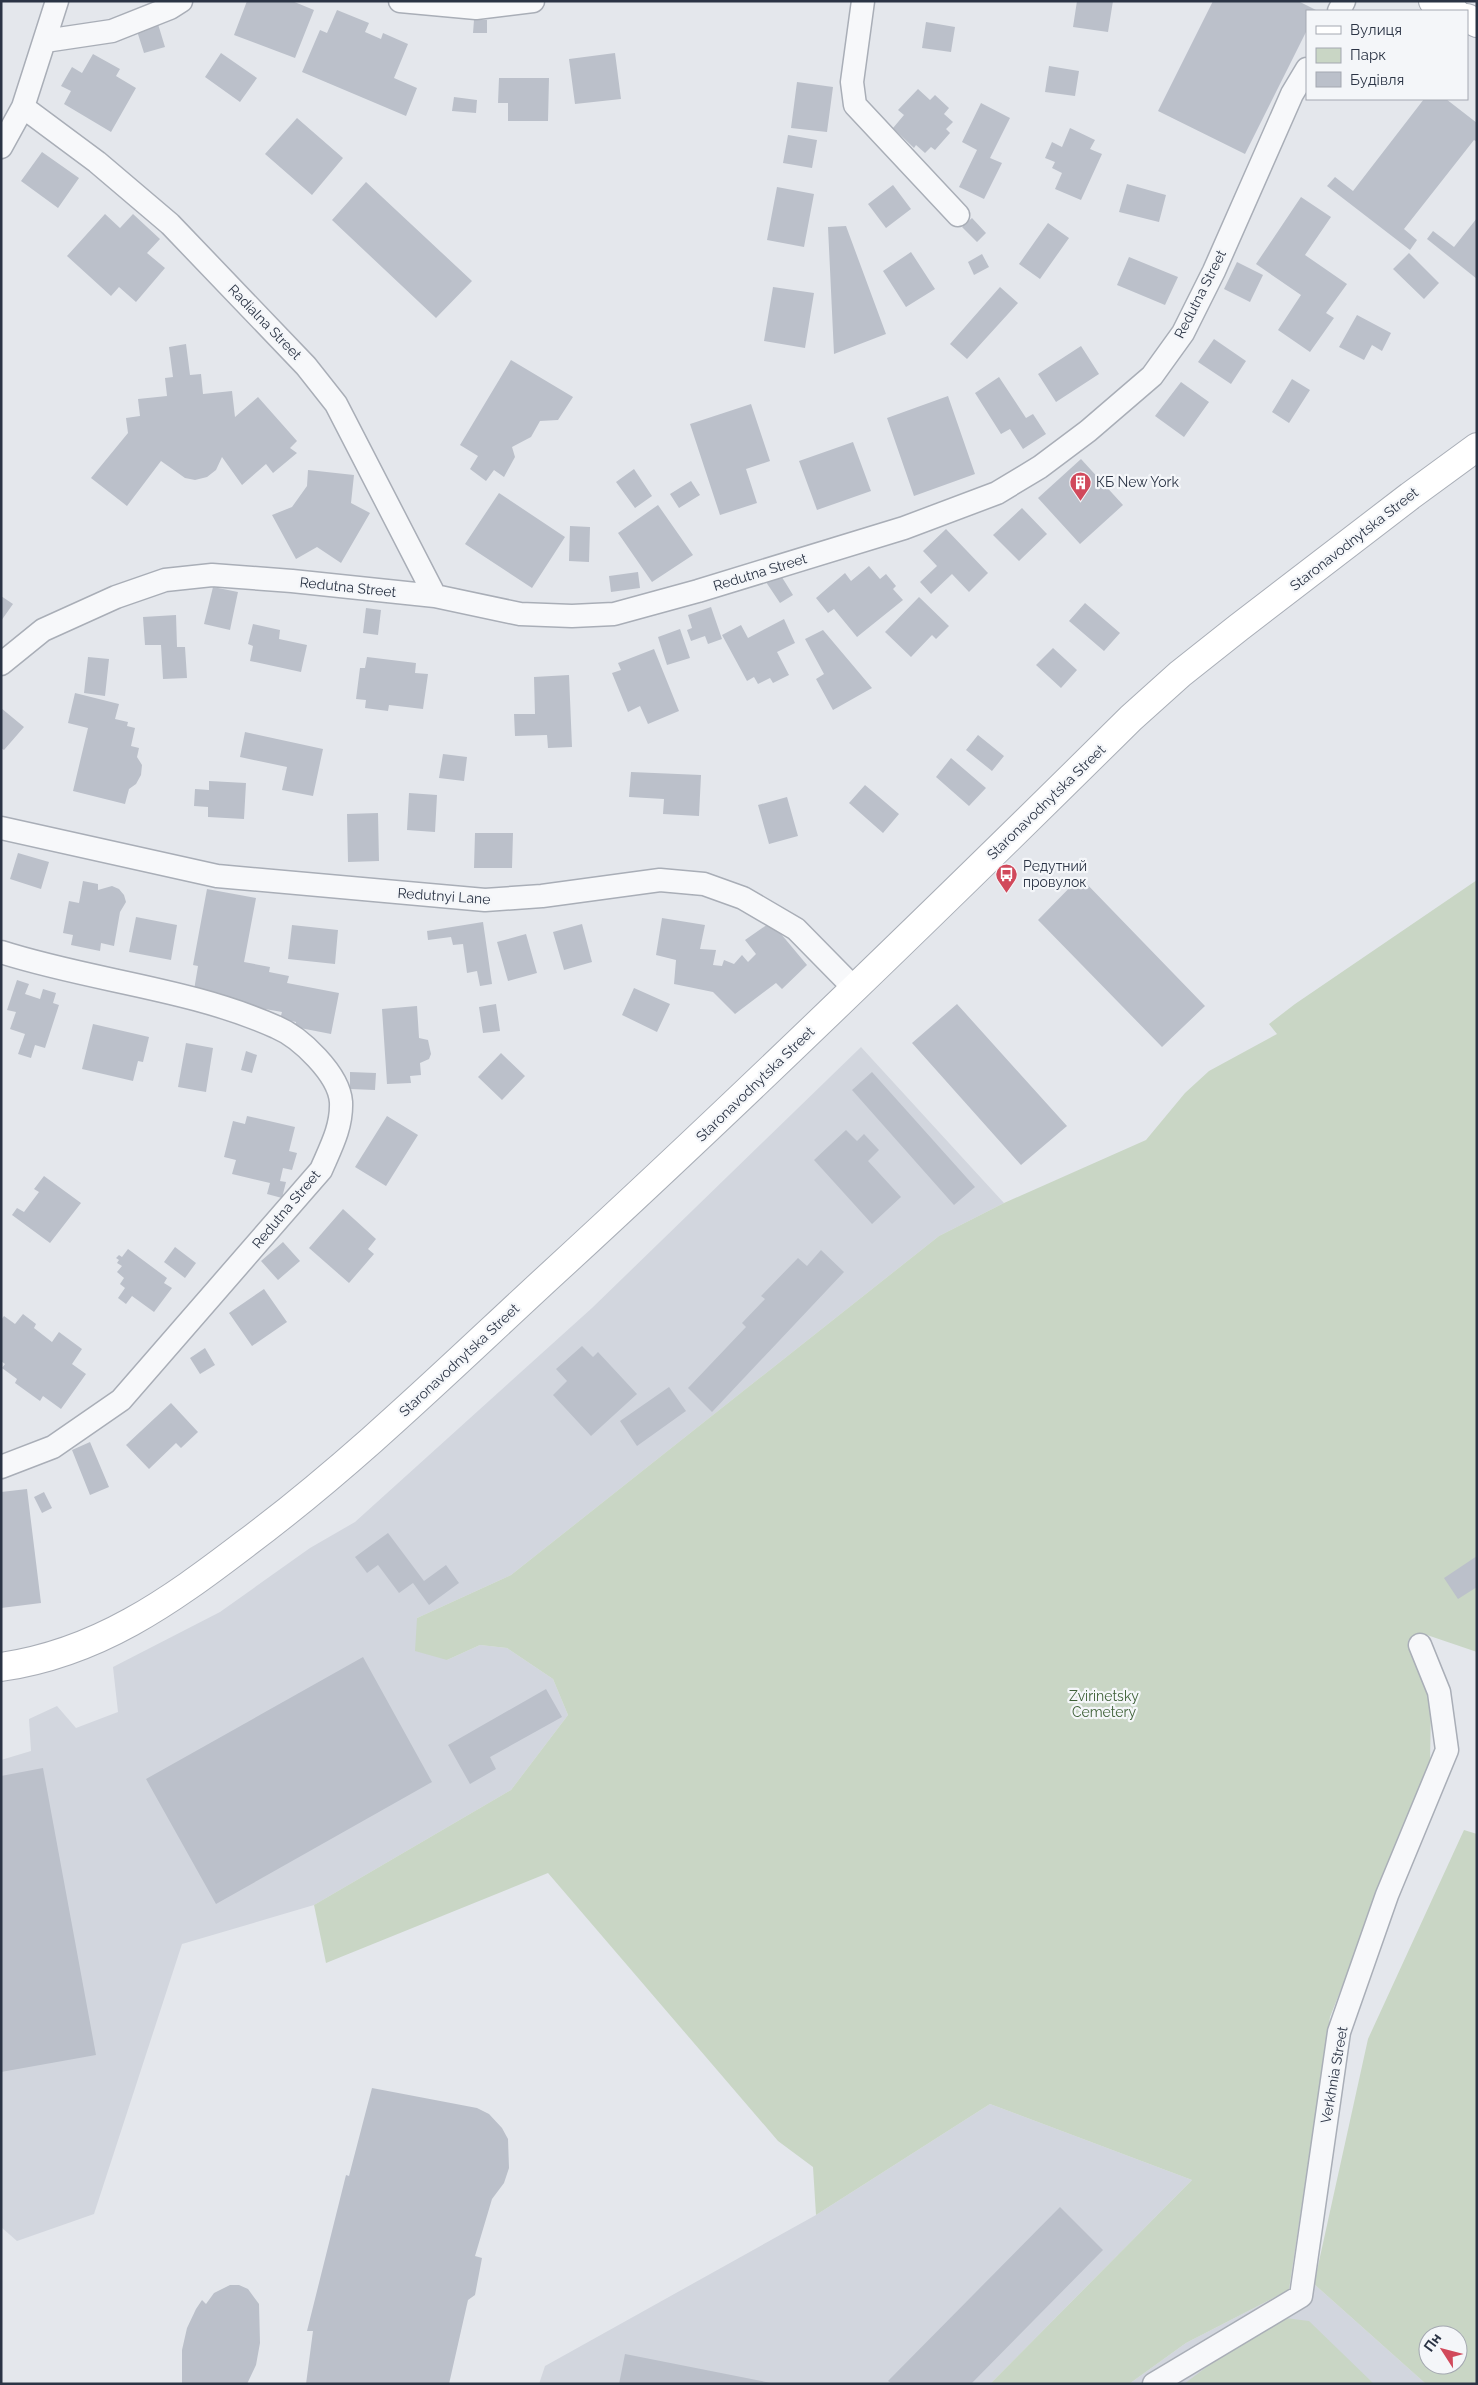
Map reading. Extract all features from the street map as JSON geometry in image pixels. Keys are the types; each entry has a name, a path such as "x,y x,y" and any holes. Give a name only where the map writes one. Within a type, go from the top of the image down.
{"main road":[{"path":"1433,1 1452,10"},
{"name":"Staronavodnytska Street","path":"1,1667 48,1657 98,1640 177,1596 323,1484 620,1212 855,989 1131,718 1180,674 1410,496 1477,447"}],"street":[{"path":"1,147 23,106 57,1"},
{"path":"45,41 112,31 170,8 181,1"},
{"path":"400,1 476,8 533,1"},
{"path":"863,1 852,82 855,105 958,215"},
{"name":"Redutna Street","path":"1,664 44,630 116,597 164,580 212,575 292,581 435,596 520,614 572,616 614,614 698,591 904,528 996,494 1040,467 1088,431 1152,376 1183,333 1214,271 1292,94 1306,71"},
{"name":"Radialna Street","path":"23,106 97,162 170,224 306,366 336,404 435,596"},
{"name":"Redutnyi Lane","path":"1,828 217,876 485,900 542,896 660,880 704,884 743,898 796,929 855,989"},
{"name":"Redutna Street","path":"1,952 208,1003 276,1027 294,1037 313,1054 331,1076 341,1100 338,1133 321,1170 120,1400 53,1447 1,1467"},
{"name":"Verkhnia Street","path":"1154,2384 1301,2296 1339,2032 1387,1895 1447,1750 1439,1692 1420,1645"}],"shaded area":[{"path":"861,1047 1004,1203 939,1236 511,1575 417,1618 447,1660 480,1645 507,1648 553,1679 568,1715 511,1790 314,1905 182,1944 94,2214 17,2241 1,2227 1,1760 31,1751 29,1719 57,1706 76,1728 118,1712 113,1667 220,1612 310,1548 355,1522 592,1308"},
{"path":"990,2104 1192,2180 990,2384 539,2384 545,2366 816,2215"},
{"path":"1314,2284 1426,2384 1129,2384 1186,2343 1289,2290"}],"green space":[{"name":"Zvirinetsky Cemetery","path":"1477,880 1477,1652 1427,1635 1408,1640 1431,1703 1430,1765 1330,2017 1289,2290 1186,2343 1129,2384 990,2384 1192,2180 990,2104 816,2215 813,2167 778,2141 548,1873 326,1963 314,1905 511,1790 568,1715 553,1679 507,1648 480,1645 447,1660 415,1651 417,1618 511,1575 939,1236 1004,1203 1146,1140 1185,1093 1209,1071 1277,1034 1269,1024 1295,1004"},
{"path":"1464,1830 1477,1834 1477,2384 1426,2384 1314,2284 1368,2039"},
{"path":"1285,2318 1309,2321 1374,2384 1184,2384 1237,2344"}],"building":[{"path":"247,1 292,1 314,10 295,58 234,35"},
{"path":"1077,1 1113,1 1108,32 1073,27"},
{"path":"1213,1 1298,1 1316,10 1306,10 1306,32 1245,154 1158,111"},
{"path":"337,10 369,23 365,32 381,39 383,33 408,44 394,78 417,88 406,116 302,72 320,30 327,33"},
{"path":"474,20 487,20 487,33 473,33"},
{"path":"926,22 955,27 951,52 922,48"},
{"path":"158,24 165,47 144,53 137,31"},
{"path":"221,53 257,78 240,102 205,77"},
{"path":"615,53 621,99 575,104 569,59"},
{"path":"93,54 120,69 116,76 136,88 111,132 64,104 71,91 61,86 72,67 82,73"},
{"path":"1049,66 1079,71 1075,96 1045,92"},
{"path":"499,78 549,78 548,121 508,121 508,103 498,103"},
{"path":"797,82 833,87 827,132 791,128"},
{"path":"918,89 930,100 935,95 949,108 944,114 953,122 946,129 950,133 935,150 931,147 925,153 916,145 914,148 893,128 904,115 898,110"},
{"path":"454,97 477,100 476,113 452,111"},
{"path":"1423,100 1447,100 1477,123 1477,142 1474,140 1404,229 1417,240 1410,250 1327,186 1335,177 1353,191"},
{"path":"981,103 1010,118 990,158 1002,163 984,199 959,187 977,150 962,142"},
{"path":"297,118 343,158 312,195 265,154"},
{"path":"1070,128 1095,140 1090,149 1102,154 1081,200 1055,189 1062,173 1052,168 1055,162 1045,158 1052,142 1062,147"},
{"path":"788,135 817,140 812,168 783,163"},
{"path":"42,152 79,178 58,208 21,181"},
{"path":"366,182 472,281 436,318 332,220"},
{"path":"1127,184 1166,195 1159,222 1119,212"},
{"path":"893,185 911,209 886,228 868,204"},
{"path":"777,187 814,194 804,247 767,240"},
{"path":"1301,197 1331,217 1305,255 1347,284 1326,313 1334,318 1310,352 1278,330 1301,295 1256,264"},
{"path":"105,214 120,228 133,214 160,239 147,253 165,268 136,302 119,287 111,296 67,256"},
{"path":"972,218 986,233 977,242 962,227"},
{"path":"1477,218 1477,279 1427,239 1433,231 1454,247"},
{"path":"1048,223 1069,238 1040,279 1019,264"},
{"path":"846,226 886,334 834,354 828,227"},
{"path":"911,252 935,289 906,307 883,271"},
{"path":"1409,253 1439,283 1424,299 1393,269"},
{"path":"982,254 989,267 974,275 968,262"},
{"path":"1129,257 1178,277 1165,305 1117,285"},
{"path":"1237,262 1263,275 1250,302 1224,289"},
{"path":"773,287 814,293 805,348 764,341"},
{"path":"1000,287 1018,303 967,359 950,344"},
{"path":"1357,315 1391,333 1382,351 1372,345 1364,360 1339,347"},
{"path":"1214,339 1246,361 1231,384 1198,362"},
{"path":"186,344 190,375 201,374 203,394 232,391 235,417 258,397 297,441 290,448 297,453 273,473 266,464 242,485 222,457 216,470 207,477 195,480 185,478 161,461 127,506 91,478 128,433 126,418 140,416 138,399 167,396 165,378 173,377 169,347"},
{"path":"1081,346 1099,374 1056,402 1038,374"},
{"path":"511,360 573,397 558,420 540,421 531,437 512,447 515,457 504,477 494,470 486,481 470,469 478,456 460,445"},
{"path":"999,377 1026,418 1033,414 1046,434 1023,449 1010,429 1001,434 975,393"},
{"path":"1292,379 1310,390 1289,423 1272,412"},
{"path":"1181,382 1209,402 1184,437 1155,416"},
{"path":"948,396 975,474 914,496 887,418"},
{"path":"751,404 770,461 746,469 757,503 720,515 690,424"},
{"path":"853,442 871,491 817,510 799,461"},
{"name":"КБ New York","path":"1081,459 1123,505 1080,544 1038,498"},
{"path":"634,469 652,496 635,508 616,482"},
{"path":"308,470 354,475 351,503 370,513 341,563 317,547 296,559 272,515 292,507 307,486"},
{"path":"691,481 700,495 679,508 670,494"},
{"path":"499,493 565,537 532,588 465,544"},
{"path":"658,505 693,555 652,582 618,533"},
{"path":"1022,508 1047,534 1019,561 993,535"},
{"path":"570,526 590,527 589,562 569,561"},
{"path":"946,529 988,573 969,592 952,574 931,594 920,582 937,566 923,551"},
{"path":"869,566 880,579 886,574 896,586 893,589 903,600 857,637 834,609 828,613 816,598 845,573 851,581"},
{"path":"638,572 640,588 611,592 609,576"},
{"path":"780,574 793,595 780,603 766,582"},
{"path":"213,587 238,592 230,630 204,624"},
{"path":"1,596 13,604 1,621"},
{"path":"919,597 949,626 936,639 932,635 911,657 885,632"},
{"path":"1085,603 1120,633 1104,651 1069,621"},
{"path":"711,607 722,639 708,644 705,636 691,641 687,630 692,628 688,615"},
{"path":"366,608 381,610 378,635 363,633"},
{"path":"176,615 177,647 185,647 187,678 163,679 161,645 145,645 143,617"},
{"path":"784,619 795,643 777,652 789,675 773,683 770,678 758,684 754,677 747,681 722,635 741,625 748,638"},
{"path":"253,624 280,630 279,639 307,645 301,672 250,661 253,646 248,644"},
{"path":"680,629 690,658 667,665 658,637"},
{"path":"823,630 872,688 833,710 816,679 824,674 805,639"},
{"path":"1053,648 1077,670 1061,688 1036,665"},
{"path":"654,649 679,711 648,724 640,706 628,712 612,673 621,670 618,663"},
{"path":"88,657 109,659 105,696 84,693"},
{"path":"367,657 416,663 415,673 428,674 423,709 389,705 388,711 365,708 366,700 356,699 360,668 365,668"},
{"path":"569,675 572,747 548,748 547,735 515,736 514,714 535,714 534,677"},
{"path":"75,693 119,704 115,719 128,722 127,726 135,728 131,746 139,748 137,757 142,765 141,775 136,784 129,789 125,804 73,791 88,728 68,723"},
{"path":"1,708 24,727 4,750 1,748"},
{"path":"245,732 323,749 313,796 282,790 287,767 240,757"},
{"path":"978,735 1004,756 992,771 966,750"},
{"path":"443,754 467,757 464,781 439,778"},
{"path":"951,758 986,788 969,806 936,777"},
{"path":"631,772 701,775 699,816 663,814 664,799 629,797"},
{"path":"209,781 246,783 244,819 208,817 208,807 194,806 195,789 209,790"},
{"path":"865,785 899,814 883,833 849,803"},
{"path":"409,793 437,795 435,832 407,830"},
{"path":"787,797 798,836 769,844 758,805"},
{"path":"378,813 379,861 348,862 347,814"},
{"path":"475,833 513,833 512,868 474,868"},
{"path":"18,853 49,862 41,889 10,879"},
{"path":"1080,877 1205,1006 1162,1047 1038,920"},
{"path":"83,881 98,884 98,890 112,886 119,889 124,895 126,902 120,912 114,946 101,943 100,951 71,945 73,935 63,933 69,901 79,903"},
{"path":"207,889 256,898 244,962 270,967 269,972 289,976 287,983 339,993 331,1034 295,1027 296,1022 280,1019 282,1012 193,996 198,966 193,965"},
{"path":"136,917 177,925 171,960 129,952"},
{"path":"662,918 705,925 700,949 716,950 713,965 722,966 724,960 734,964 742,955 748,962 756,954 745,940 771,922 807,965 782,989 776,983 735,1014 713,992 674,984 676,960 656,955"},
{"path":"483,922 492,984 480,986 477,971 467,973 463,944 453,945 451,937 428,940 427,931"},
{"path":"582,924 592,962 564,970 553,932"},
{"path":"292,925 338,930 335,964 288,959"},
{"path":"526,934 537,973 508,981 497,942"},
{"path":"17,980 29,984 25,994 40,999 43,989 56,993 53,1003 59,1005 45,1048 35,1045 31,1058 18,1054 25,1034 10,1029 16,1012 7,1010"},
{"path":"634,988 670,1004 657,1032 622,1015"},
{"path":"496,1004 500,1031 483,1033 479,1007"},
{"path":"957,1004 1067,1126 1021,1165 912,1043"},
{"path":"417,1006 419,1038 428,1040 431,1054 429,1059 420,1063 421,1075 410,1076 411,1083 387,1084 382,1009"},
{"path":"93,1024 149,1037 143,1062 138,1061 133,1081 82,1069"},
{"path":"186,1043 213,1048 206,1092 178,1087"},
{"path":"246,1051 257,1055 252,1073 241,1070"},
{"path":"501,1053 525,1076 502,1100 478,1077"},
{"path":"350,1072 376,1073 375,1090 350,1089"},
{"path":"872,1072 975,1187 954,1205 852,1090"},
{"path":"247,1116 295,1127 289,1151 297,1153 292,1170 283,1168 280,1181 286,1182 282,1198 267,1194 270,1183 232,1174 236,1160 224,1157 233,1121 245,1124"},
{"path":"387,1116 418,1135 386,1186 355,1167"},
{"path":"846,1130 857,1141 864,1134 879,1150 868,1161 901,1197 872,1224 814,1160"},
{"path":"44,1176 81,1203 50,1243 12,1215 17,1208 24,1212 39,1192 34,1189"},
{"path":"343,1209 376,1239 368,1249 374,1254 349,1283 309,1248"},
{"path":"283,1242 300,1261 278,1280 261,1261"},
{"path":"175,1247 196,1263 185,1278 164,1262"},
{"path":"128,1249 167,1278 164,1283 172,1288 154,1312 132,1296 126,1304 118,1298 125,1288 120,1284 124,1278 117,1272 122,1266 117,1263 119,1260 116,1258 119,1255 122,1257"},
{"path":"821,1250 844,1272 712,1412 688,1388 746,1327 742,1323 765,1299 761,1296 798,1258 807,1266"},
{"path":"264,1289 287,1322 252,1346 229,1313"},
{"path":"23,1314 36,1324 34,1328 52,1342 59,1332 82,1349 72,1364 86,1374 61,1409 43,1396 40,1401 15,1383 17,1379 2,1368 5,1364 1,1361 1,1320 4,1316 15,1324"},
{"path":"582,1346 593,1357 598,1352 637,1394 591,1436 553,1395 567,1381 556,1369"},
{"path":"205,1348 215,1365 200,1374 190,1358"},
{"path":"669,1387 686,1411 637,1446 620,1421"},
{"path":"171,1403 198,1432 181,1448 176,1443 149,1469 126,1445"},
{"path":"90,1442 109,1487 90,1495 72,1450"},
{"path":"27,1489 41,1603 1,1608 1,1492"},
{"path":"44,1492 52,1508 42,1513 34,1497"},
{"path":"388,1533 424,1581 446,1565 459,1583 429,1605 413,1583 399,1593 378,1565 367,1573 355,1557"},
{"path":"1477,1556 1477,1587 1458,1599 1444,1578"},
{"path":"363,1657 432,1782 216,1904 146,1779"},
{"path":"546,1689 562,1717 490,1757 496,1769 470,1784 448,1745"},
{"path":"43,1768 96,2055 1,2072 1,1776"},
{"path":"372,2088 477,2108 489,2114 502,2128 508,2139 509,2168 504,2183 492,2199 475,2256 482,2258 475,2295 468,2300 449,2384 306,2384 313,2331 307,2331 346,2175 349,2176"},
{"path":"1060,2207 1103,2250 971,2384 892,2384 888,2381"},
{"path":"230,2285 239,2285 248,2289 259,2304 260,2343 256,2365 247,2384 182,2383 182,2350 187,2328 196,2309 202,2300 206,2304 214,2293"},
{"path":"625,2354 771,2383 771,2384 619,2384"}],"place":[{"name":"КБ New York","path":"1080,501"},
{"name":"Редутний провулок","path":"1007,893"}]}
